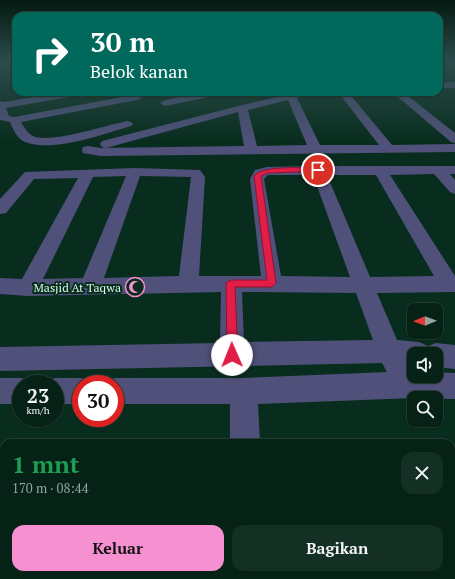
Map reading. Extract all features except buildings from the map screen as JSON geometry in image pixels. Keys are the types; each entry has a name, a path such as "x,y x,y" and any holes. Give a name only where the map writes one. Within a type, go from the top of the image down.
{"street":[{"path":"443,89 455,89"},
{"path":"55,96 0,105 4,118 14,120 137,96"},
{"path":"156,96 187,122"},
{"path":"164,103 196,96"},
{"path":"315,148 290,96 187,122 88,150 101,152 315,148 455,148"},
{"path":"346,96 389,149"},
{"path":"402,96 455,139"},
{"path":"242,108 251,149"},
{"path":"14,120 22,134 29,140 44,142 57,141 140,121"},
{"path":"318,170 389,351 408,385"},
{"path":"272,283 258,176 260,173 267,171 318,170 455,170"},
{"path":"380,170 452,284"},
{"path":"438,170 455,189"},
{"path":"90,287 135,172"},
{"path":"0,209 30,175 193,172 197,175 188,284"},
{"path":"28,288 88,173"},
{"path":"0,286 28,288 231,283 362,285 452,284"},
{"path":"231,283 232,355"},
{"path":"0,359 389,351 407,353"},
{"path":"443,356 455,357"},
{"path":"124,391 244,391 408,385 455,386"},
{"path":"0,391 12,391"},
{"path":"244,391 245,439"}],"place":[{"name":"Masjid At Taqwa","path":"135,287"}],"route":[{"path":"232,355 231,283 272,283 257,180 258,176 260,173 267,171 318,170"}]}
